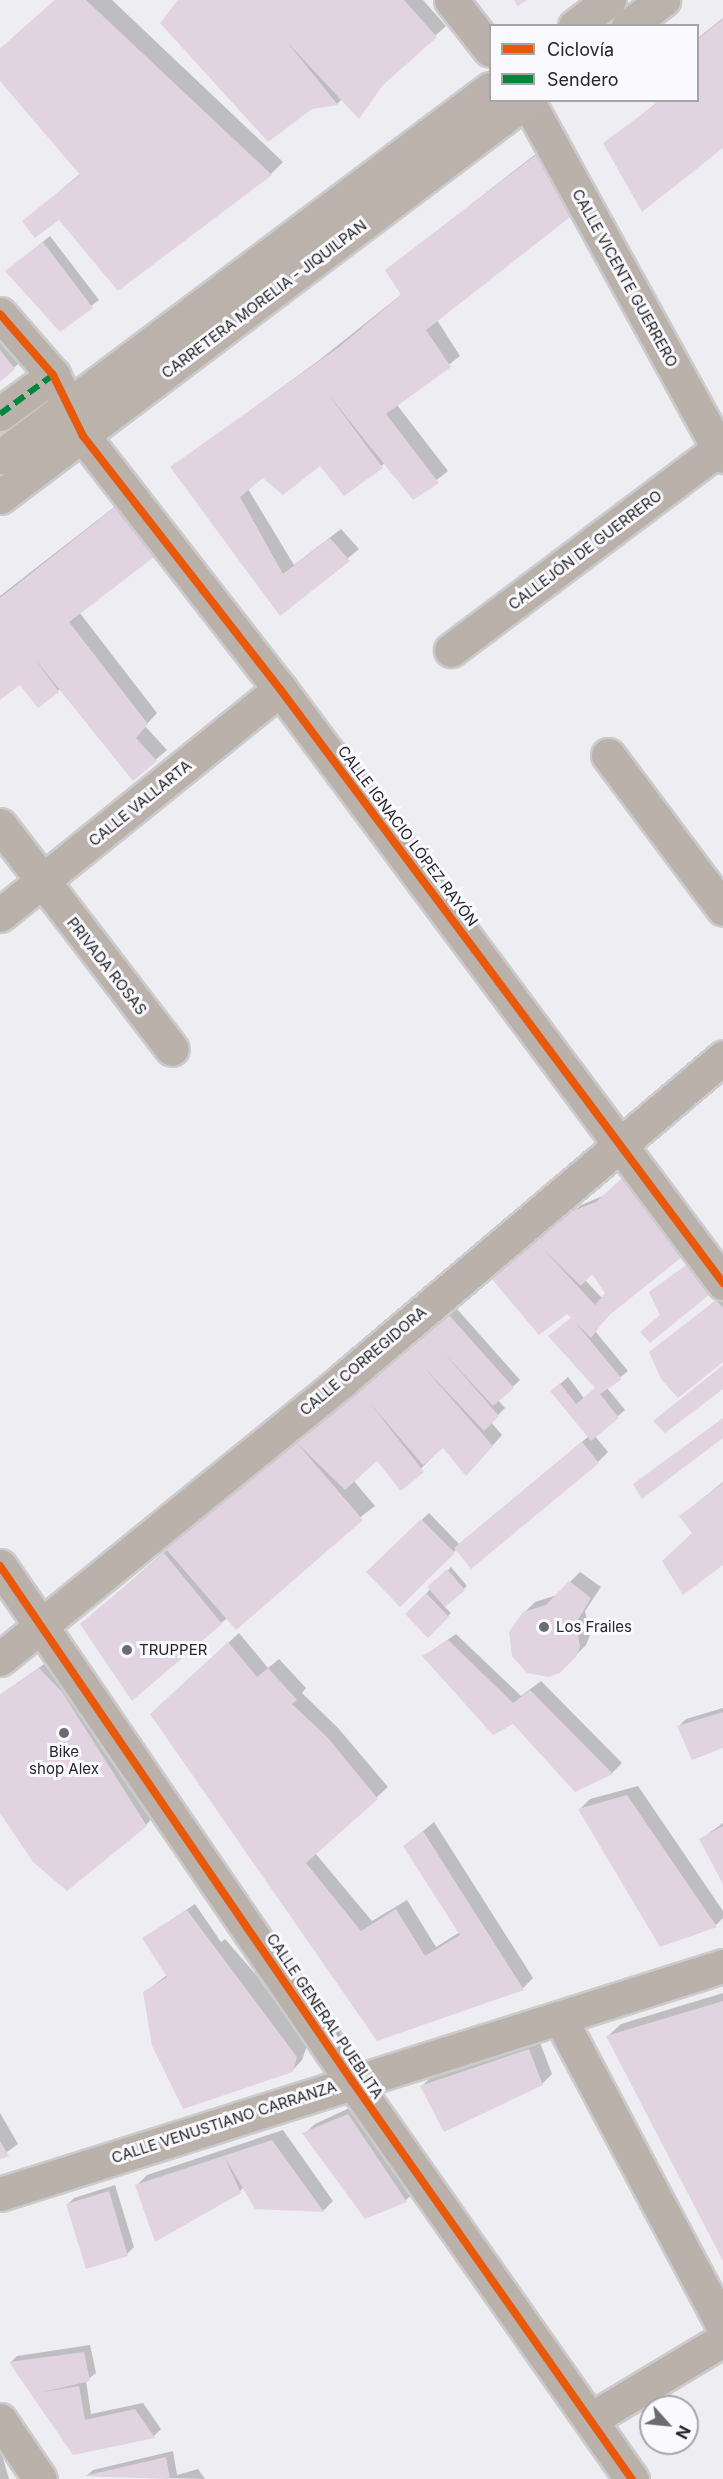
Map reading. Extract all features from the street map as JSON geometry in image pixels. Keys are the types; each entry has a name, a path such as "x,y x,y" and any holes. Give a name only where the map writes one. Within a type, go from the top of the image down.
{"main road":[{"path":"578,24 609,0"},
{"path":"631,24 663,0"},
{"name":"CARRETERA MORELIA - JIQUILPAN","path":"0,497 77,421 489,90"},
{"name":"CARRETERA MORELIA - JIQUILPAN","path":"0,457 77,421 524,102"}],"street":[{"path":"451,0 489,49"},
{"name":"CALLE VICENTE GUERRERO","path":"528,102 721,453"},
{"name":"CALLE IGNACIO LÓPEZ RAYÓN","path":"0,314 53,375 77,421 623,1145 723,1283"},
{"path":"0,414 53,375"},
{"name":"CALLEJÓN DE GUERRERO","path":"451,650 721,453"},
{"name":"CALLE VALLARTA","path":"0,915 280,689"},
{"path":"608,755 723,909"},
{"name":"PRIVADA ROSAS","path":"0,825 42,883 172,1049"},
{"name":"CALLE CORREGIDORA","path":"0,1659 623,1145 723,1058"},
{"name":"CALLE GENERAL PUEBLITA","path":"0,1566 44,1625 352,2081 593,2418 632,2479"},
{"name":"CALLE VENUSTIANO CARRANZA","path":"0,2194 352,2081 723,1966"},
{"path":"560,2018 723,2326"},
{"path":"593,2418 723,2340"},
{"path":"0,2420 40,2479"}],"building":[{"path":"55,0 86,0 272,175 118,291 59,220 35,238 22,221 80,175 0,81 0,49"},
{"path":"178,0 404,0 437,37 382,86 359,119 287,42 338,105 312,109 268,142 160,23"},
{"path":"514,0 527,0 518,6"},
{"path":"723,19 723,148 642,212 603,143 658,102 699,102 699,38"},
{"path":"541,151 574,214 426,330 451,367 386,414 439,483 413,500 328,394 383,468 344,496 320,466 283,495 263,478 240,497 283,574 330,538 350,561 280,616 170,467 339,347 401,295 385,270"},
{"path":"43,242 93,308 60,332 5,271"},
{"path":"0,350 15,369 0,382"},
{"path":"120,503 158,554 69,622 148,724 136,738 157,761 133,781 34,658 59,692 38,708 20,685 0,700 0,598"},
{"path":"623,1177 682,1257 607,1317 591,1338 575,1322 622,1379 600,1394 619,1418 591,1441 550,1391 560,1383 576,1404 595,1388 548,1336 571,1318 567,1314 539,1335 491,1278 573,1211 596,1202","holes":["544,1250 581,1286 592,1274 605,1293 595,1305"]},
{"path":"694,1259 714,1291 650,1343 640,1332 660,1315 649,1292"},
{"path":"716,1300 723,1308 723,1362 678,1398 661,1379 649,1352"},
{"path":"449,1315 514,1388 493,1406 443,1352 499,1416 484,1431 422,1365 493,1446 466,1476 443,1448 423,1465 370,1403 424,1472 401,1491 377,1461 345,1490 296,1442 363,1520 236,1630 166,1549 293,1439"},
{"path":"723,1365 723,1389 665,1433 653,1421"},
{"path":"723,1418 723,1438 642,1499 633,1484"},
{"path":"582,1442 599,1463 471,1569 454,1548"},
{"path":"723,1483 723,1565 683,1595 662,1561 692,1533 679,1516"},
{"path":"421,1519 455,1553 400,1607 366,1572"},
{"path":"164,1553 222,1624 132,1701 80,1624"},
{"path":"447,1569 465,1590 445,1607 427,1587"},
{"name":"Los Frailes","path":"569,1581 591,1598 576,1623 580,1647 576,1657 560,1673 549,1677 527,1673 512,1656 509,1632 523,1612 546,1605"},
{"path":"426,1593 449,1617 428,1638 405,1614"},
{"path":"448,1640 513,1703 530,1690 613,1774 575,1792 513,1724 493,1735 422,1656"},
{"path":"228,1642 257,1677 268,1668 297,1700 292,1704 328,1738 378,1799 306,1863 361,1931 396,1909 425,1956 460,1935 403,1846 423,1831 524,1990 377,2041 150,1714"},
{"path":"39,1668 62,1692 147,1826 67,1891 33,1862 0,1813 0,1695"},
{"path":"723,1712 723,1748 692,1760 677,1726"},
{"path":"627,1795 717,1927 660,1947 578,1809"},
{"path":"723,1826 723,1884 699,1839"},
{"path":"187,1910 297,2057 293,2072 183,2109 152,2046 143,1992 167,1977 142,1938"},
{"path":"723,2001 723,2261 606,2036"},
{"path":"529,2049 543,2085 444,2132 420,2086"},
{"path":"348,2114 407,2202 365,2219 302,2133"},
{"path":"272,2140 324,2212 255,2209 224,2156 241,2193 155,2242 135,2185"},
{"path":"0,2141 9,2156 0,2159"},
{"path":"109,2191 128,2256 86,2269 66,2204"},
{"path":"84,2352 90,2381 43,2392 79,2386 85,2420 135,2409 155,2438 73,2455 9,2362"},
{"path":"166,2457 170,2479 84,2476"}],"marked path":[{"path":"0,414 53,375"}],"cycle path":[{"path":"0,314 53,375 83,436 280,689 723,1283"},
{"path":"0,1566 352,2081 632,2479"}],"place":[{"name":"Los Frailes","path":"544,1627"},
{"name":"TRUPPER","path":"127,1650"},
{"name":"Bike shop Alex","path":"64,1733"}]}
